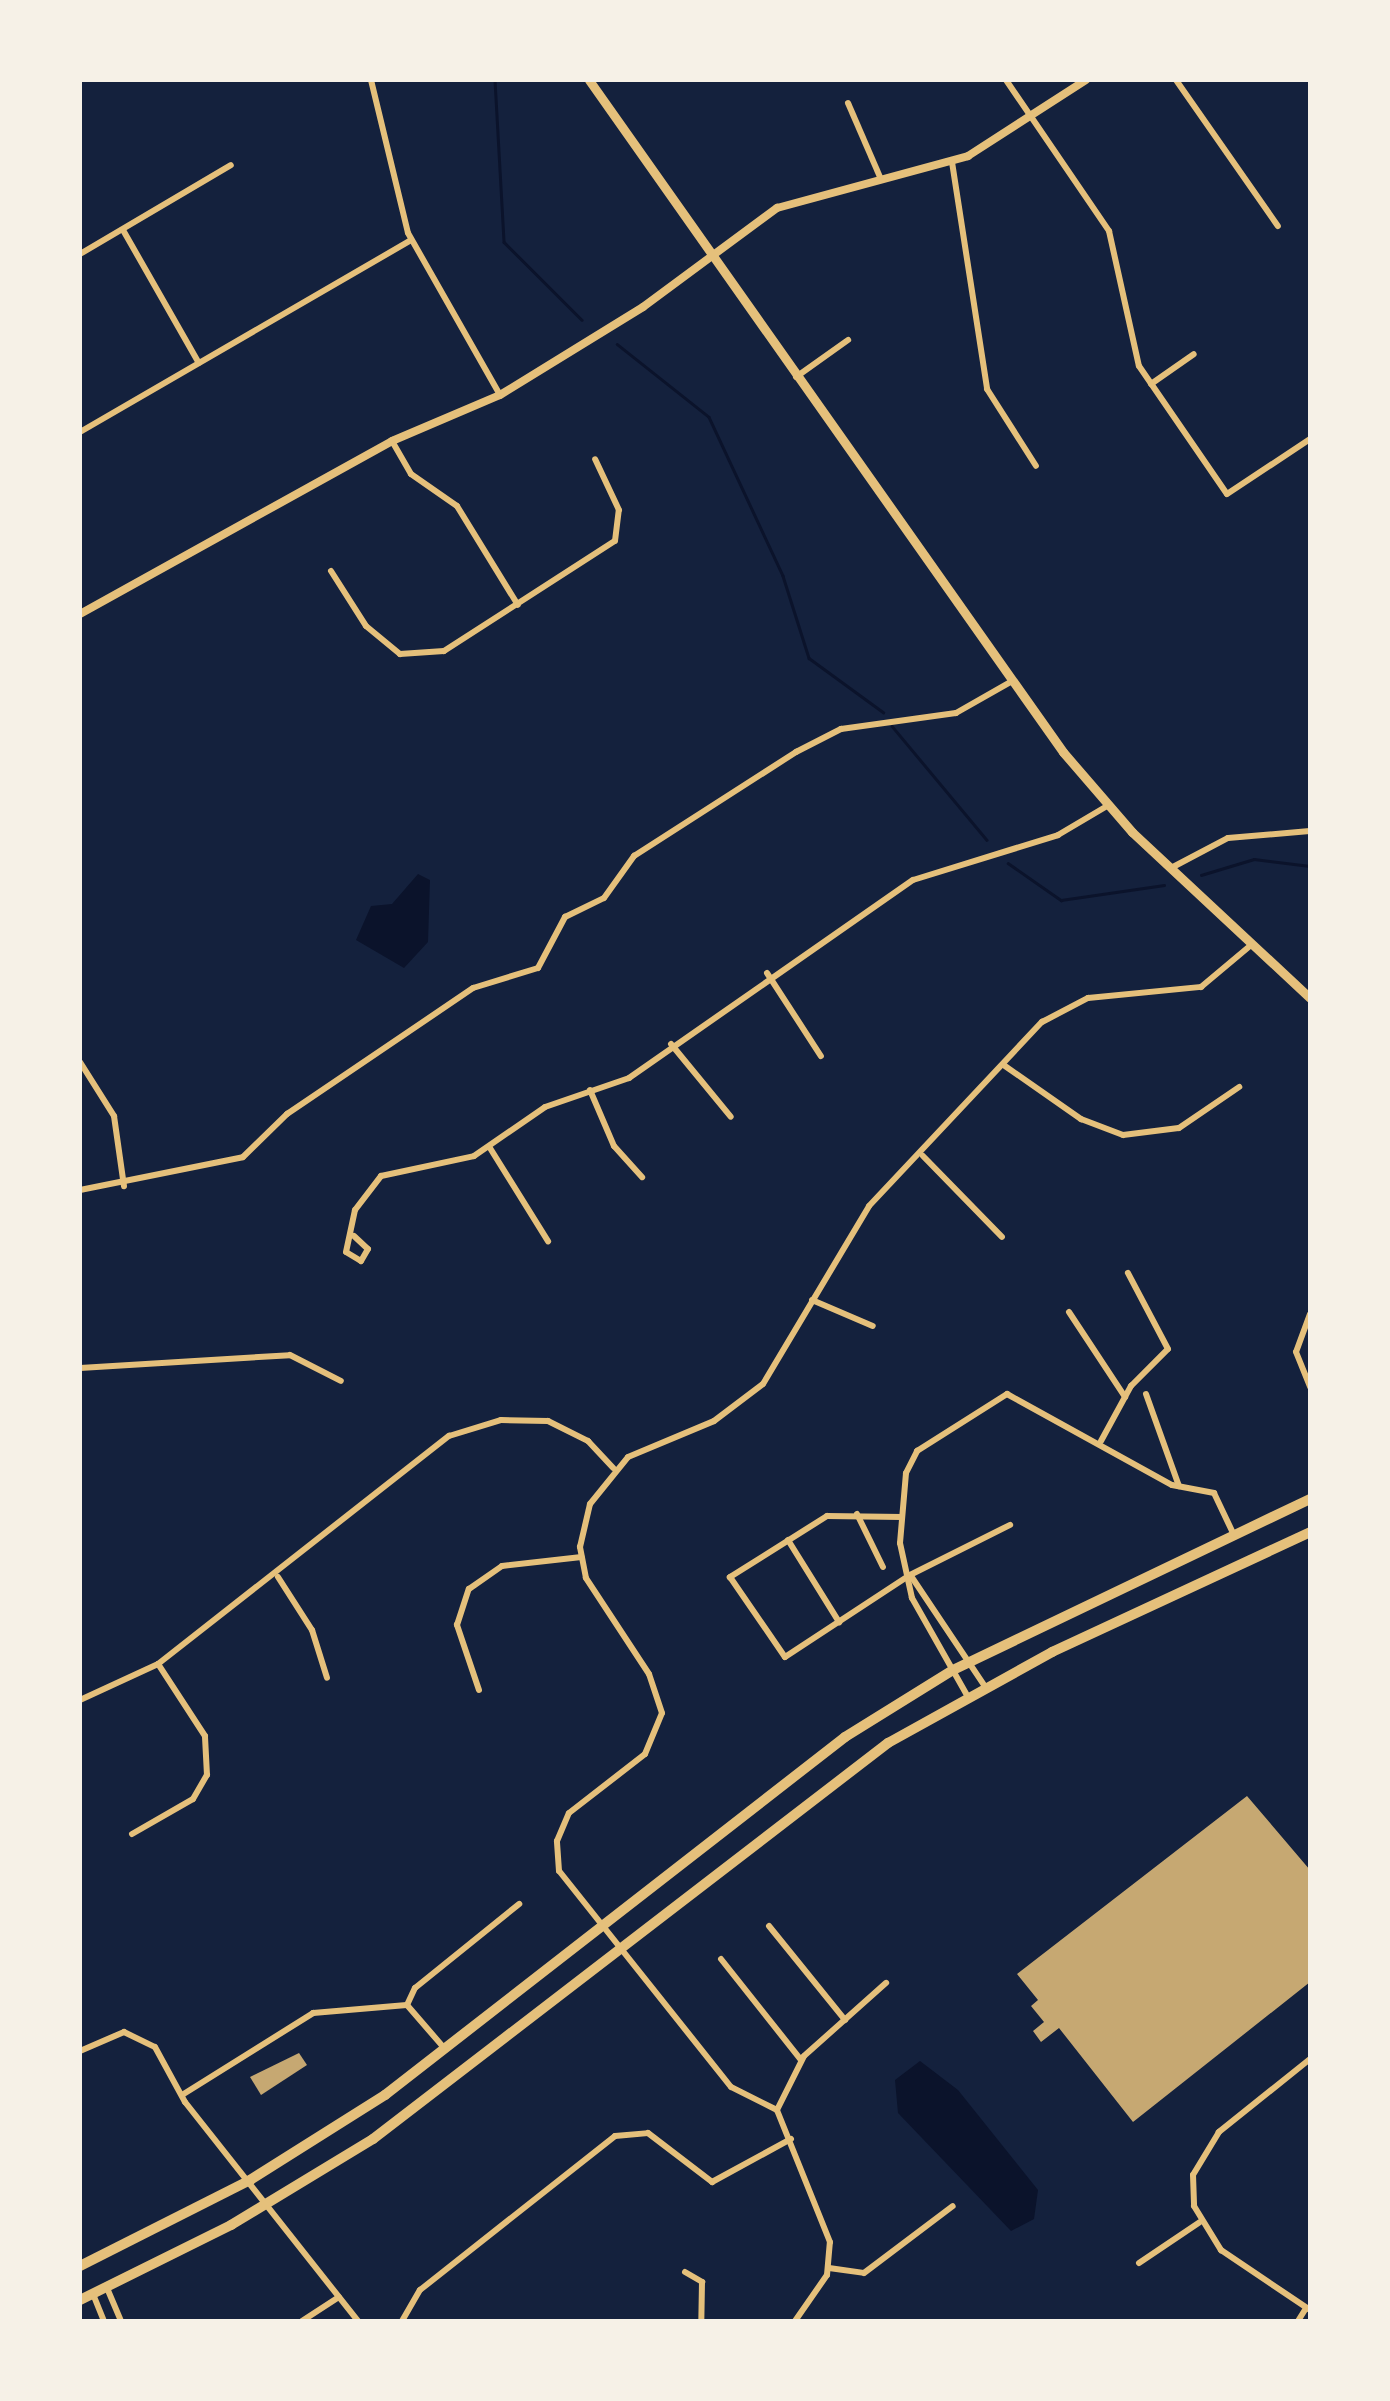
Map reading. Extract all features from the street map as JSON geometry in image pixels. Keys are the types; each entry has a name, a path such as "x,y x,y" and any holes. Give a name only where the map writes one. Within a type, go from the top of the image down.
{"main road":[{"path":"590,80 707,256 1012,681 1107,806 1310,998"},
{"path":"80,2266 250,2180 444,2049 746,1807 953,1670 1310,1499"},
{"path":"80,2300 268,2204 471,2069 614,1950 833,1780 968,1697 1310,1532"}],"street":[{"path":"371,80 410,240 500,395"},
{"path":"1006,80 1116,246 1129,333 1151,384 1230,495 1310,439"},
{"path":"80,614 392,441 500,395 802,196 952,162 1032,119 1086,80"},
{"path":"1176,80 1278,226"},
{"path":"848,104 880,177"},
{"path":"952,162 987,389 1036,466"},
{"path":"80,254 230,165"},
{"path":"123,230 198,363"},
{"path":"80,432 410,240"},
{"path":"796,378 848,340"},
{"path":"1151,384 1194,354"},
{"path":"392,441 411,474 457,506 518,605"},
{"path":"331,572 366,626 418,658 518,605 615,541 619,510 595,458"},
{"path":"80,1190 124,1186 244,1157 287,1114 473,988 538,968 565,916 604,898 634,856 815,741 923,711 956,713 1012,681"},
{"path":"354,1236 361,1197 382,1176 490,1148 545,1107 629,1078 768,974 843,933 912,880 1058,835 1107,806"},
{"path":"1171,868 1228,838 1310,830"},
{"path":"795,2321 829,2268 827,2231 777,2110 731,2088 614,1950 564,1884 556,1841 577,1803 645,1754 662,1713 650,1674 594,1597 581,1557 590,1504 614,1468 754,1392 861,1218 923,1156 1042,1022 1073,1003 1201,986 1252,945"},
{"path":"768,974 821,1056"},
{"path":"671,1044 731,1117"},
{"path":"80,1062 114,1116 124,1186"},
{"path":"1005,1066 1081,1118 1123,1135 1178,1128 1239,1087"},
{"path":"590,1090 614,1146 642,1178"},
{"path":"490,1148 548,1241"},
{"path":"923,1156 1002,1238"},
{"path":"1102,1441 1126,1397 1168,1349 1128,1273"},
{"path":"812,1300 873,1326"},
{"path":"1070,1312 1126,1397"},
{"path":"1310,1314 1296,1352 1310,1387"},
{"path":"80,1368 290,1355 341,1381"},
{"path":"968,1697 912,1598 902,1517 912,1456 1006,1394 1102,1441 1179,1487 1214,1493 1233,1533"},
{"path":"1146,1394 1179,1487"},
{"path":"80,1700 158,1664 278,1578 400,1467 464,1430 548,1421 588,1441 614,1468"},
{"path":"857,1514 883,1568"},
{"path":"902,1517 826,1516 730,1577 785,1657 910,1575 1010,1525"},
{"path":"788,1540 839,1622"},
{"path":"479,1690 457,1625 468,1589 502,1566 581,1557"},
{"path":"910,1575 986,1688"},
{"path":"278,1578 312,1630 327,1678"},
{"path":"132,1834 193,1798 208,1775 205,1736 158,1664"},
{"path":"407,2006 415,1988 519,1904"},
{"path":"769,1926 845,2020"},
{"path":"721,1960 801,2060"},
{"path":"777,2110 801,2060 886,1983"},
{"path":"407,2006 444,2049"},
{"path":"182,2095 313,2013 407,2006"},
{"path":"80,2051 124,2032 148,2041 182,2095 358,2321"},
{"path":"1298,2321 1308,2309 1220,2250 1200,2222 1193,2175 1205,2146 1310,2059"},
{"path":"402,2321 420,2290 615,2136 648,2133 712,2182 791,2138"},
{"path":"829,2268 864,2272 954,2206"},
{"path":"1139,2264 1200,2222"},
{"path":"685,2272 702,2282 701,2321"},
{"path":"107,2288 121,2321"},
{"path":"93,2294 104,2321"},
{"path":"302,2321 339,2297"}],"water":[{"path":"418,874 430,880 428,942 404,968 356,940 371,906 392,904"},
{"path":"920,2061 958,2090 1038,2190 1034,2219 1011,2231 898,2113 895,2080"}],"building":[{"path":"1247,1796 1310,1870 1310,1982 1133,2122 1059,2028 1041,2042 1033,2031 1044,2022 1031,2006 1038,2000 1017,1974"},
{"path":"299,2053 307,2065 261,2095 250,2077"}],"waterway":[{"path":"495,80 504,242 582,320"},
{"path":"617,344 709,417 783,576 809,658 883,712"},
{"path":"892,726 987,840"},
{"path":"1201,875 1254,859 1310,866"},
{"path":"1008,863 1061,900 1164,885"}]}
